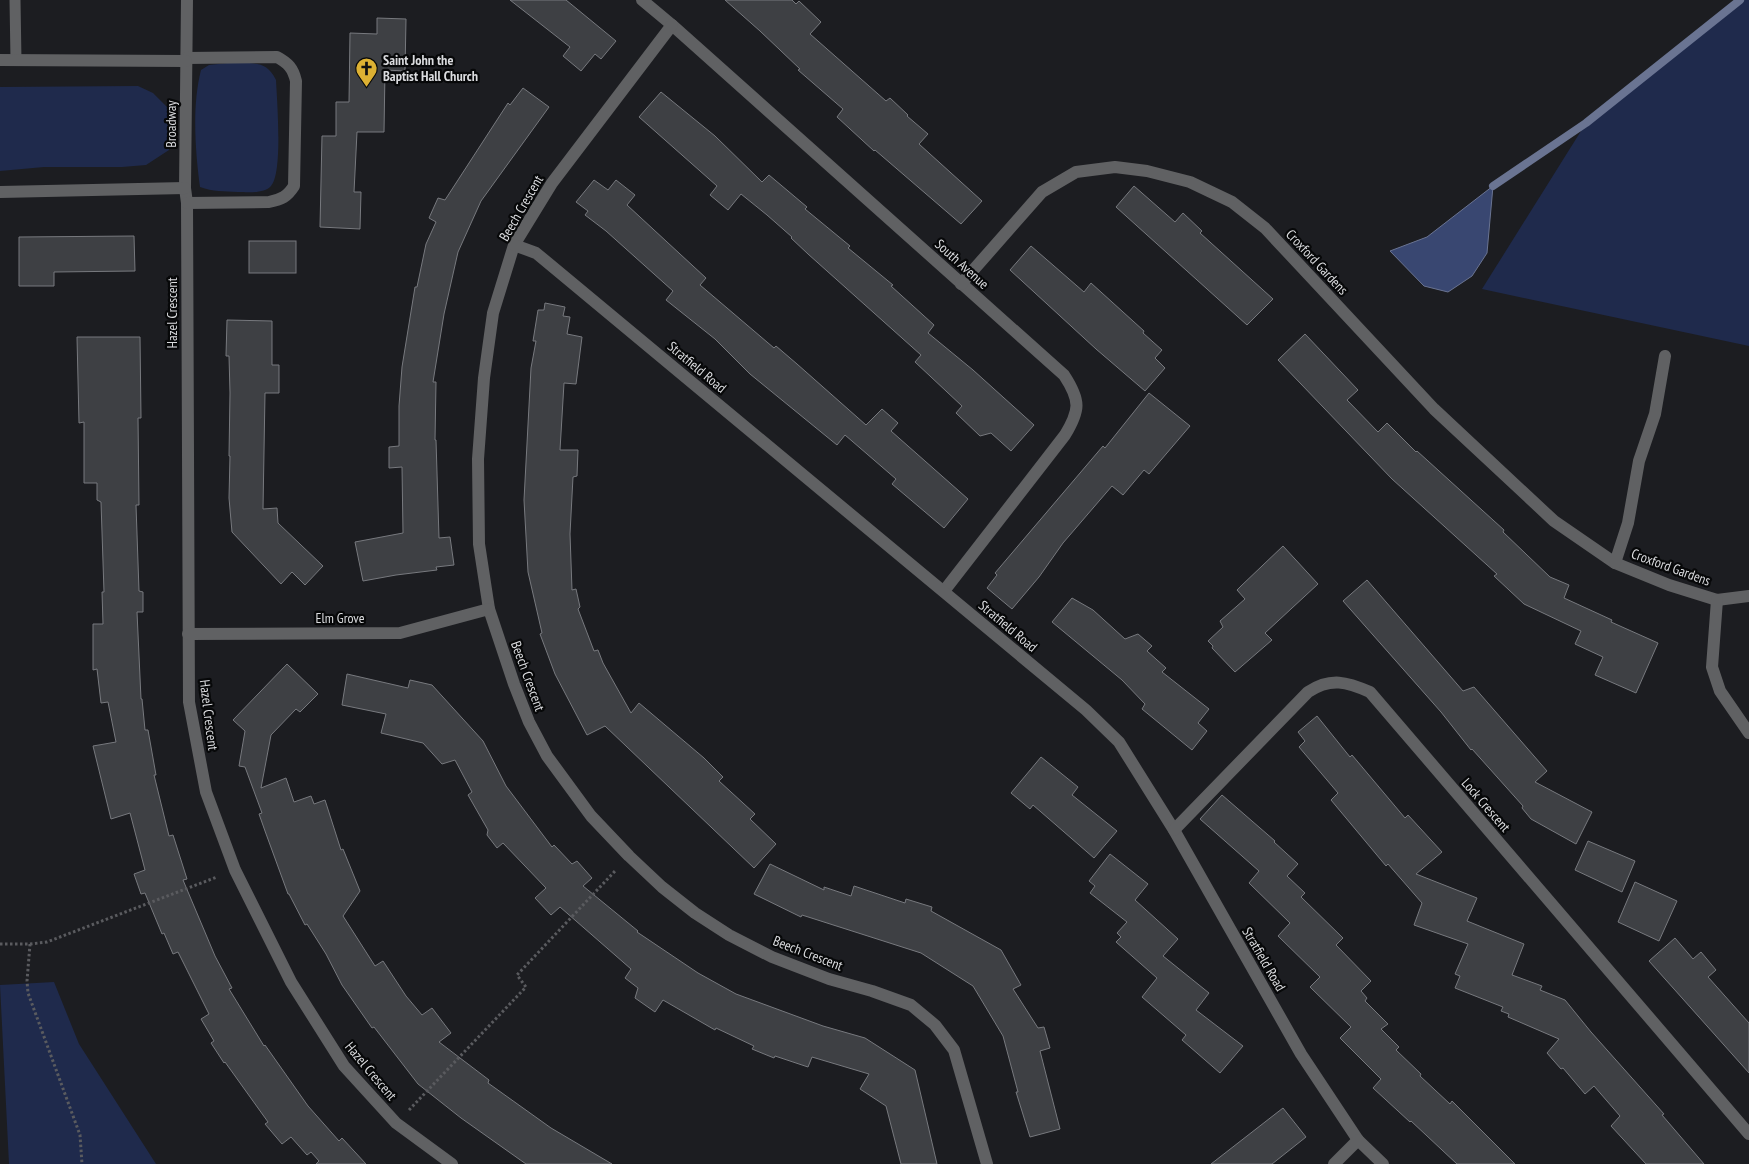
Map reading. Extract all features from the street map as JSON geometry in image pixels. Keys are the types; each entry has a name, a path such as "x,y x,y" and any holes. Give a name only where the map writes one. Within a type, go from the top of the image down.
{"street":[{"path":"186,59 188,0"},
{"name":"South Avenue","path":"642,0 672,24 1064,376 1073,388 1078,403 1075,419 1065,435 944,591"},
{"name":"Beech Crescent","path":"672,24 552,183 514,244 493,313 484,378 480,440 479,544 489,609 529,722 547,756 591,816 628,856 662,887 695,913 729,935 781,960 829,979 872,991 911,1005 935,1025 954,1050 987,1164"},
{"path":"0,60 277,58 287,63 293,71 296,81 294,186 288,195 281,200 269,202 187,203"},
{"name":"Broadway","path":"185,188 186,59"},
{"name":"Croxford Gardens","path":"961,284 1042,192 1076,172 1115,167 1146,171 1190,182 1232,202 1265,228 1434,409 1554,521 1615,562 1669,585 1717,600 1749,596"},
{"path":"0,192 185,188"},
{"name":"Hazel Crescent","path":"185,188 187,203 189,702 206,792 234,870 291,982 344,1066 396,1123 452,1164"},
{"name":"Stratfield Road","path":"514,244 536,253 1086,710 1119,742 1174,830 1301,1054 1358,1140"},
{"name":"Croxford Gardens","path":"1615,562 1628,523 1638,460 1655,414 1664,356"},
{"name":"Croxford Gardens","path":"1717,600 1712,667 1720,691 1749,733"},
{"name":"Elm Grove","path":"188,634 400,633 489,609"},
{"name":"Lock Crescent","path":"1174,830 1308,692 1318,686 1332,683 1350,683 1370,692 1749,1134"},
{"path":"1334,1164 1358,1140 1383,1164"}],"lane":[{"path":"15,0 16,60"}],"path":[{"path":"396,1123 526,986 517,976 628,856"},
{"path":"0,944 47,942 234,870"},
{"path":"30,944 28,993 80,1135 82,1164"}],"shaded area":[{"path":"1740,0 1749,0 1749,346 1482,289 1586,123"},
{"path":"237,62 265,66 276,80 277,167 275,179 271,186 260,191 219,191 200,187 195,113 201,70 209,65"},
{"path":"138,86 153,93 167,107 174,129 169,150 146,165 122,167 44,167 0,171 0,87"},
{"path":"1493,186 1487,253 1472,276 1448,292 1424,286 1390,251 1427,237"},
{"path":"54,982 79,1044 156,1164 9,1164 0,985"}],"building":[{"path":"510,0 566,0 616,41 601,59 595,54 581,71 563,56 570,47"},
{"path":"725,0 792,0 796,4 799,1 821,22 810,34 886,101 890,98 928,134 919,144 982,201 961,224 874,151 837,117 843,109 798,70 800,69"},
{"path":"377,18 406,19 405,71 385,70 384,132 357,132 354,192 361,192 360,229 320,227 322,136 336,136 336,102 349,102 350,33 377,34"},
{"path":"523,88 549,107 481,201 458,252 444,314 433,382 436,382 435,440 439,538 450,537 454,565 436,567 437,570 363,581 355,542 403,533 402,467 389,468 389,447 399,446 399,406 402,367 415,287 417,287 426,244 436,222 429,218 438,198 445,200 508,103 510,105"},
{"path":"661,92 715,136 762,182 769,175 807,207 805,209 850,246 848,248 893,285 891,286 934,325 928,333 973,370 1034,425 1011,451 991,433 980,436 956,413 962,406 915,362 921,355 767,215 741,194 728,210 710,195 717,186 639,117"},
{"path":"594,180 608,190 616,180 635,195 627,205 706,278 700,285 774,348 776,346 866,425 882,409 898,423 891,431 968,499 944,528 892,484 896,479 845,435 837,445 750,374 715,339 666,300 673,291 606,231 585,215 588,211 576,202"},
{"path":"1134,186 1175,222 1183,213 1202,231 1200,233 1273,299 1247,325 1116,207"},
{"path":"134,236 135,271 54,272 54,286 19,286 19,237"},
{"path":"249,241 296,241 296,273 249,273"},
{"path":"1031,246 1084,292 1091,283 1162,350 1155,358 1165,368 1145,391 1010,270"},
{"path":"545,303 565,307 563,316 570,317 567,334 582,337 576,384 564,383 560,450 578,450 577,476 573,477 570,534 572,590 576,589 580,607 578,609 594,651 598,650 603,663 631,713 639,703 704,758 723,777 719,781 755,814 750,819 776,844 754,868 605,726 587,735 555,674 540,634 542,633 528,572 524,500 531,368 536,341 533,341 538,310 544,310"},
{"path":"227,320 272,321 272,365 279,365 279,393 265,393 263,509 277,508 278,523 323,566 305,585 292,572 281,584 232,532 229,498 230,393 229,356 226,356"},
{"path":"1305,334 1358,390 1347,400 1378,432 1387,423 1416,452 1504,530 1503,532 1550,577 1569,585 1564,598 1658,643 1636,693 1595,675 1603,657 1575,644 1581,631 1524,604 1494,576 1497,574 1392,479 1278,360"},
{"path":"77,337 140,337 141,418 138,418 139,505 136,505 139,591 143,592 143,612 137,612 141,699 145,730 148,730 156,775 154,775 169,836 173,835 187,879 183,880 215,956 232,988 229,989 264,1046 308,1106 339,1141 342,1138 366,1164 316,1164 319,1161 311,1152 307,1155 291,1137 282,1144 265,1124 268,1122 211,1043 214,1041 201,1019 209,1014 178,952 173,954 164,933 162,934 145,893 141,894 134,874 145,870 130,813 111,819 93,746 116,742 108,702 101,703 97,669 93,670 93,624 103,624 102,592 104,592 101,502 97,500 97,483 84,483 84,422 79,423"},
{"path":"1149,393 1190,426 1149,474 1144,470 1123,495 1112,486 1063,543 1039,577 1012,609 987,588 997,575 995,573 1103,446 1105,448"},
{"path":"1283,546 1318,584 1265,633 1272,640 1235,672 1212,648 1213,646 1208,641 1223,627 1220,621 1245,599 1237,590"},
{"path":"1367,580 1463,691 1474,687 1547,771 1535,782 1592,812 1576,844 1531,819 1522,808 1523,806 1471,750 1441,712 1343,601"},
{"path":"1072,598 1093,610 1125,639 1138,634 1152,646 1147,651 1166,668 1162,672 1209,709 1198,723 1207,731 1192,750 1142,709 1145,704 1122,680 1052,622"},
{"path":"287,664 318,694 300,712 296,709 271,735 261,788 286,778 294,802 311,796 314,804 325,800 341,850 343,849 360,891 343,916 375,966 383,961 406,996 422,1015 432,1008 451,1033 439,1042 489,1080 488,1083 551,1128 612,1164 526,1164 461,1118 418,1084 374,1027 372,1028 342,985 326,954 307,924 305,925 288,894 259,814 262,813 245,767 239,766 245,731 233,720"},
{"path":"347,674 408,688 410,680 432,685 483,741 506,786 552,847 554,845 572,864 577,861 592,878 583,886 637,932 698,973 736,994 823,1026 865,1038 915,1070 937,1164 901,1164 886,1106 860,1089 869,1074 812,1057 808,1067 775,1056 774,1058 752,1049 754,1046 716,1028 715,1030 663,1000 655,1012 635,998 638,988 625,978 631,969 560,907 551,915 535,898 546,888 503,843 497,848 487,835 488,830 468,795 472,792 455,760 442,764 423,743 381,733 386,714 342,705"},
{"path":"1317,716 1350,757 1352,755 1405,818 1408,815 1442,852 1416,874 1477,898 1467,921 1524,944 1512,975 1542,986 1540,990 1565,1000 1664,1114 1662,1115 1704,1164 1646,1164 1611,1126 1620,1116 1594,1086 1585,1094 1563,1068 1561,1069 1547,1053 1559,1039 1508,1017 1509,1014 1501,1011 1503,1007 1455,988 1460,976 1455,974 1468,944 1414,925 1422,903 1388,864 1386,866 1331,800 1338,793 1299,747 1305,741 1298,732"},
{"path":"1041,757 1078,787 1072,795 1117,831 1094,858 1033,805 1030,809 1011,793"},
{"path":"1222,795 1275,841 1298,864 1287,876 1305,893 1301,897 1343,938 1336,945 1371,981 1361,991 1367,998 1365,1001 1388,1024 1381,1029 1399,1047 1396,1050 1421,1074 1420,1076 1450,1104 1452,1101 1515,1164 1457,1164 1373,1088 1381,1079 1340,1038 1351,1027 1310,987 1320,977 1278,936 1290,923 1249,883 1259,871 1200,819"},
{"path":"1588,841 1635,861 1622,892 1575,870"},
{"path":"1110,854 1148,884 1135,900 1178,939 1163,956 1209,993 1196,1010 1243,1046 1220,1073 1182,1040 1186,1035 1142,997 1157,978 1116,942 1121,937 1117,933 1127,922 1090,893 1095,886 1089,881"},
{"path":"770,864 824,890 824,887 851,896 854,886 905,903 906,899 932,907 931,911 1001,950 1021,985 1013,989 1038,1028 1044,1027 1050,1048 1040,1051 1060,1129 1030,1137 1016,1092 1018,1092 1003,1036 973,986 921,953 802,915 801,917 754,894"},
{"path":"1635,882 1677,901 1659,941 1618,922"},
{"path":"1675,938 1693,959 1701,952 1716,970 1708,977 1749,1023 1749,1073 1649,961"},
{"path":"1283,1108 1306,1137 1272,1164 1211,1164"}],"waterway":[{"path":"1493,186 1586,123 1740,0"}],"place":[{"name":"Saint John the Baptist Hall Church","path":"367,87"}]}
